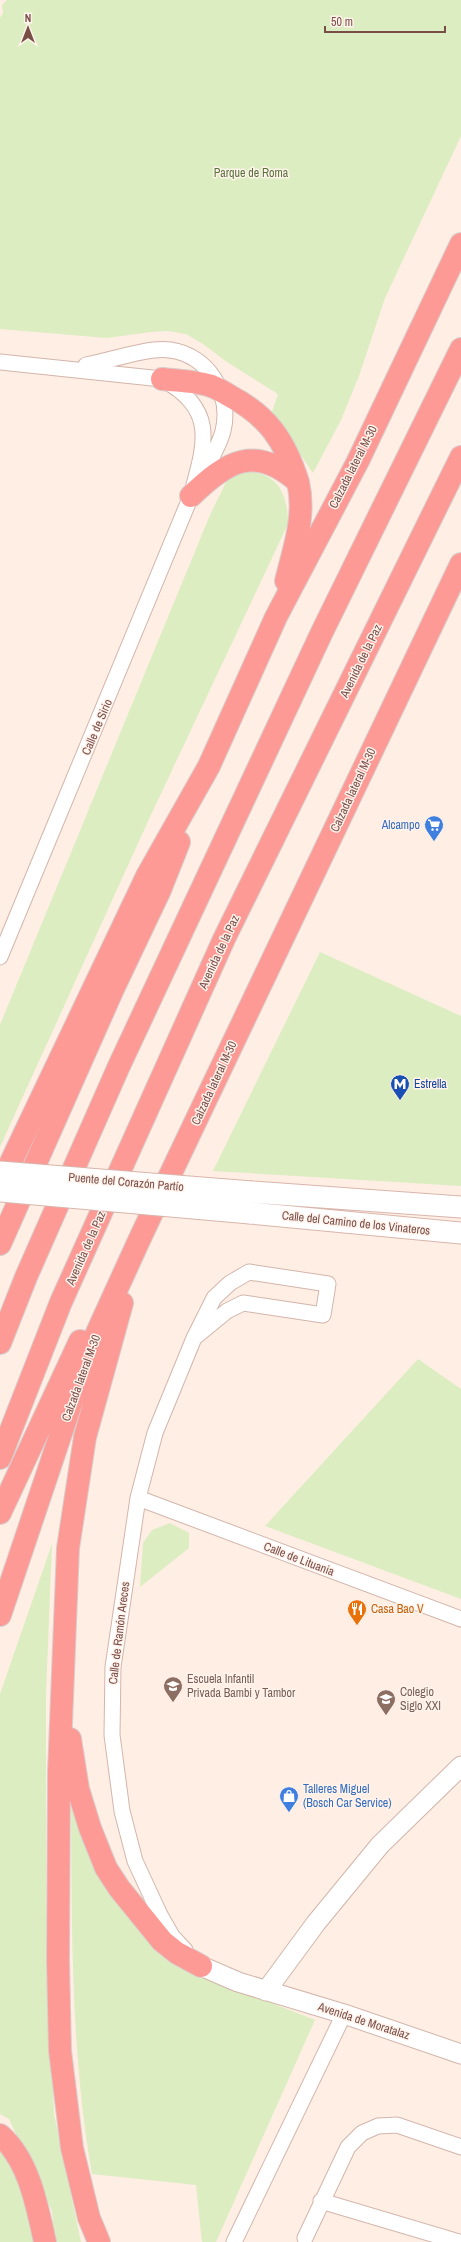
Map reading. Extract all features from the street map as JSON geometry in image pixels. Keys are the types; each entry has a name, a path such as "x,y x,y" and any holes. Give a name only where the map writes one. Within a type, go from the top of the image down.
{"highway":[{"name":"Calzada lateral M-30","path":"0,1185 143,883 209,766 276,617 358,461 461,244"},
{"path":"0,1343 26,1277 120,1066 322,632 461,349"},
{"path":"162,379 208,385 244,403 264,418 280,438 291,458 298,482 302,507 300,521 276,617"},
{"name":"Avenida de la Paz","path":"0,1458 61,1302 224,939 461,457"},
{"path":"190,496 214,474 241,461 258,461 273,464 284,469 298,482"},
{"name":"Calzada lateral M-30","path":"0,1615 89,1350 141,1236 461,564"},
{"path":"378,737 422,678 461,600"},
{"path":"0,1244 113,989 160,890 209,766"},
{"path":"0,1513 102,1294 141,1236"},
{"path":"99,2242 89,2218 72,2148 60,2051 58,1961 59,1772 64,1692 68,1548 85,1437 141,1236"},
{"path":"64,1692 78,1789 90,1828 106,1868 119,1888 162,1940 177,1953 201,1966"},
{"path":"0,2135 13,2150 24,2169 38,2209 45,2242"}],"main road":[{"name":"Puente del Corazón Partío","path":"0,1172 252,1192"},
{"name":"Puente del Corazón Partío","path":"0,1191 250,1213"},
{"name":"Calle del Camino de los Vinateros","path":"252,1192 461,1207"},
{"name":"Calle del Camino de los Vinateros","path":"250,1213 461,1233"}],"street":[{"name":"Calle de Sirio","path":"71,368 150,352 169,350 188,355 203,365 215,378 221,391 225,409 223,431 218,446 190,496"},
{"path":"0,362 71,368"},
{"name":"Calle de Sirio","path":"0,957 108,701 190,496 201,460 204,441 203,424 190,399 180,388 162,379 71,368"},
{"name":"Calle de Ramón Areces","path":"194,1338 227,1311 244,1303 323,1315 328,1284 249,1272 230,1283 214,1298 194,1338 155,1433 138,1498 113,1667 112,1735 122,1810 135,1861 160,1916 172,1936 201,1966 266,1991"},
{"name":"Calle de Lituania","path":"138,1498 461,1619"},
{"path":"266,1991 316,1923 380,1845 461,1766"},
{"name":"Avenida de Moratalaz","path":"266,1991 344,2014 461,2054"},
{"path":"234,2242 344,2014"},
{"path":"305,2238 348,2147 362,2133 378,2126 397,2125 461,2147"},
{"path":"322,2201 459,2242"}],"green space":[{"name":"Parque de Roma","path":"7,0 461,0 461,136 385,298 359,376 341,420 313,473 272,412 278,394 186,334 168,331 107,338 0,329 0,18 3,13 2,5"},
{"path":"245,472 266,476 273,480 279,487 286,504 288,524 149,819 0,1147 0,1025 210,515 227,480"},
{"path":"320,952 461,1016 461,1186 213,1171"},
{"path":"418,1359 461,1389 461,1599 265,1526"},
{"path":"170,1523 189,1533 189,1548 140,1587 143,1543 152,1530"},
{"path":"52,1544 46,1694 46,1899 54,2114 81,2242 55,2242 52,2211 9,2119 0,2114 0,1694"},
{"path":"71,1797 112,1894 216,1981 315,2020 216,2242 202,2242 196,2185 92,2174 85,2127 76,2033 72,1939"},
{"path":"0,2148 24,2194 34,2242 0,2242"}],"place":[{"name":"Alcampo","path":"434,842"},
{"name":"Estrella","path":"400,1101"},
{"name":"Casa Bao V","path":"357,1626"},
{"name":"Escuela Infantil Privada Bambi y Tambor","path":"173,1703"},
{"name":"Colegio Siglo XXI","path":"386,1716"},
{"name":"Talleres Miguel (Bosch Car Service)","path":"289,1813"}]}
